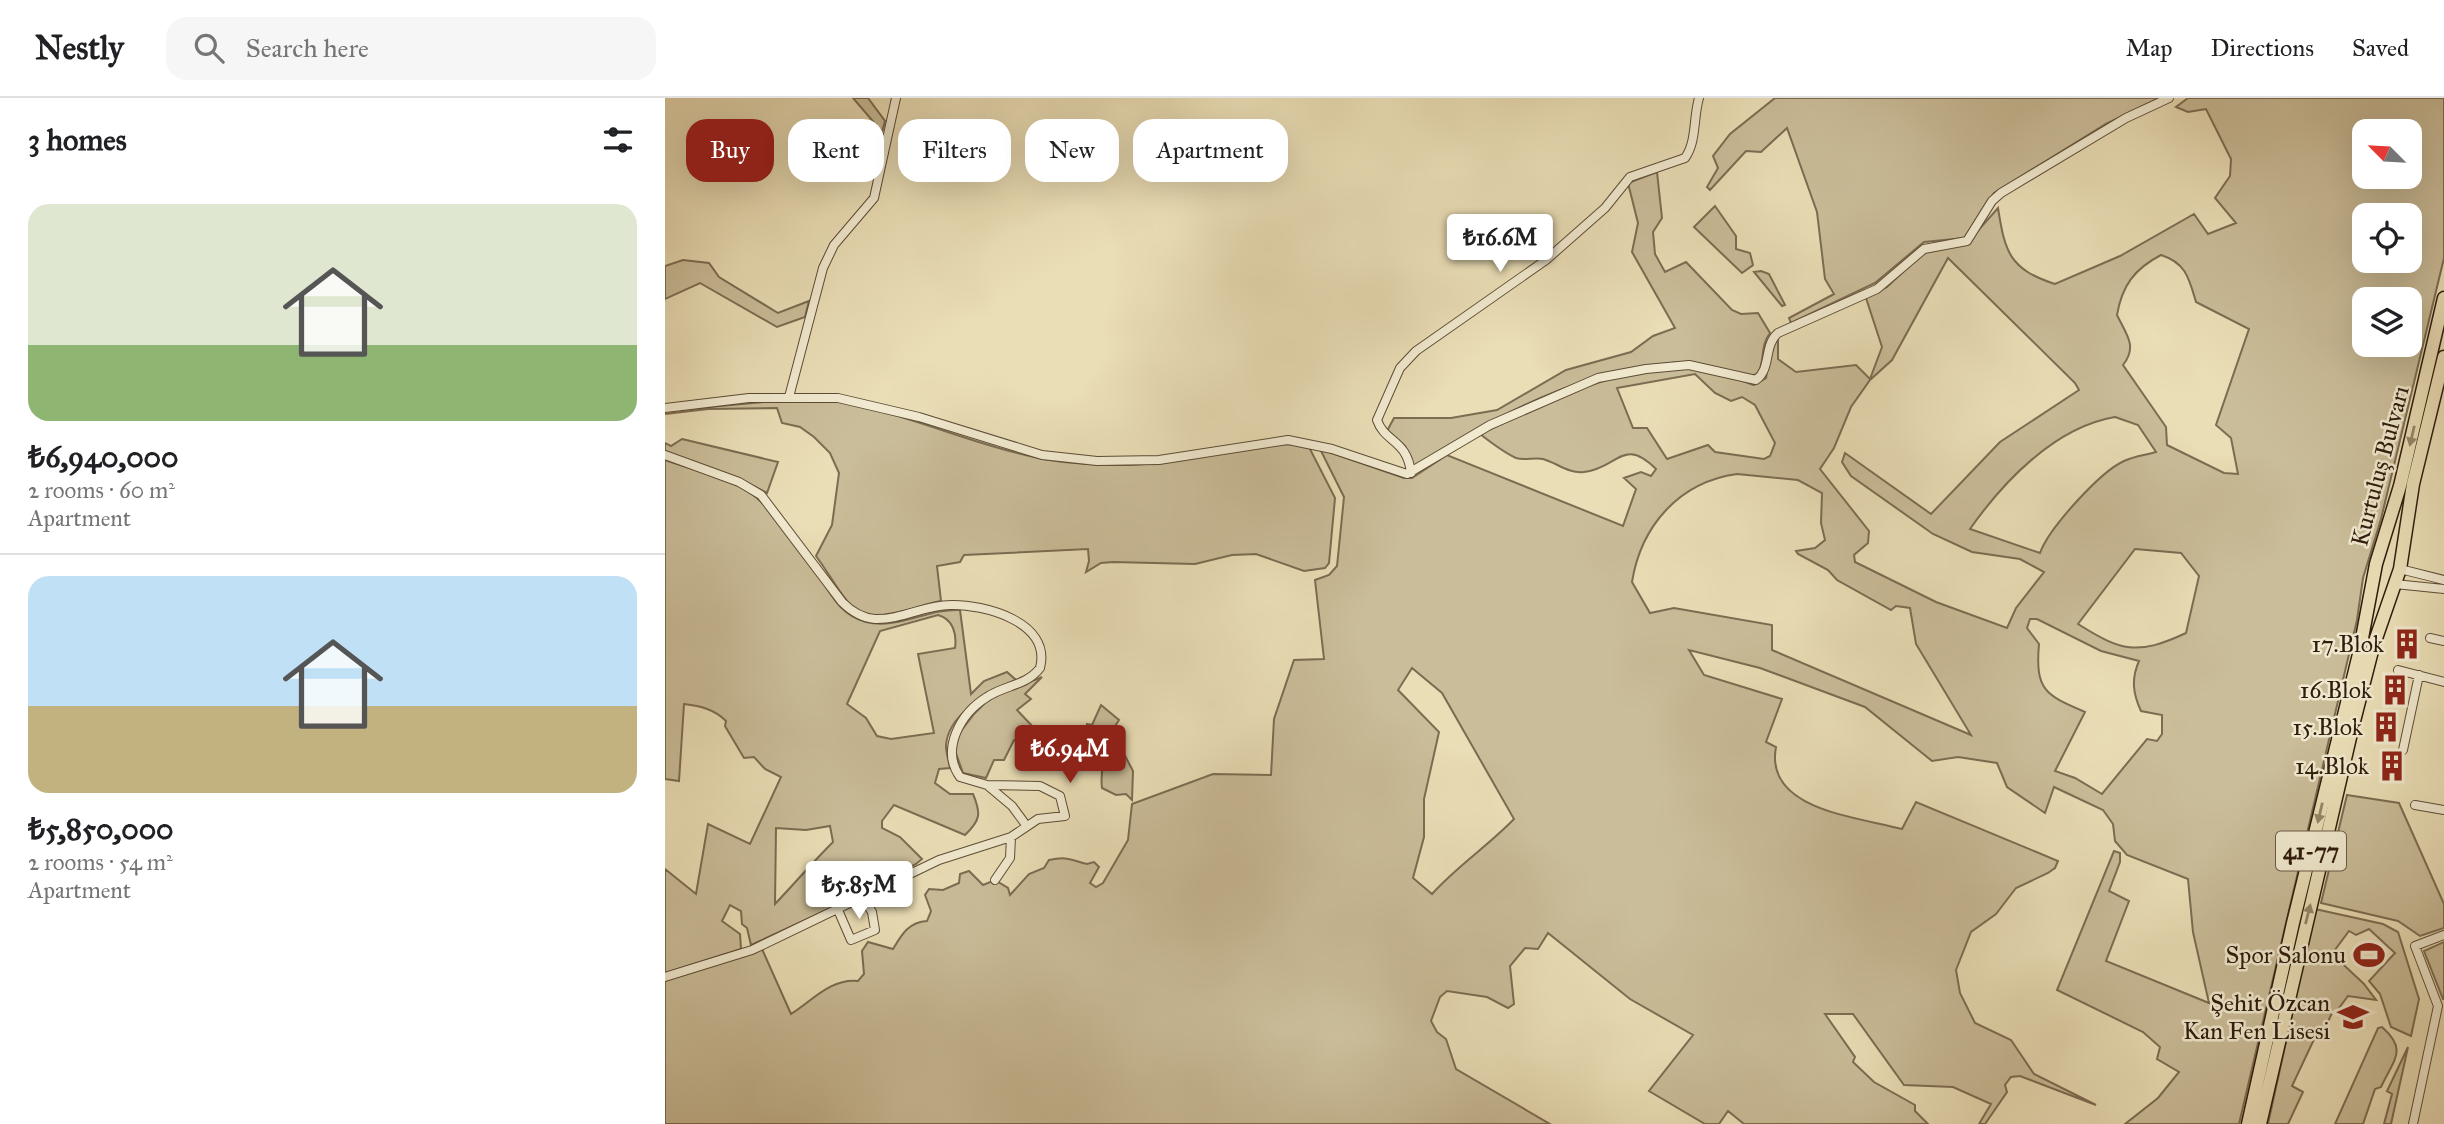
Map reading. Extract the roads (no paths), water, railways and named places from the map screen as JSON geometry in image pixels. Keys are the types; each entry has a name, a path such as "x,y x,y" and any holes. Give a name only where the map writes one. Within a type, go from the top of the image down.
{"highway":[{"name":"Kurtuluş Bulvarı","path":"2376,564 2400,486 2444,298"},
{"name":"Kurtuluş Bulvarı","path":"2400,569 2413,484 2443,362"},
{"path":"2387,563 2400,569 2395,584 2386,585 2373,579 2376,564 2387,563"},
{"name":"Kurtuluş Bulvarı","path":"2248,1124 2290,934 2359,654 2373,579"},
{"name":"41-77","path":"2260,1124 2352,729 2376,638 2395,584"}],"street":[{"path":"789,397 823,268 834,245 874,198 896,98"},
{"path":"1411,473 1406,452 1380,427 1377,420 1404,363 1426,342 1546,260 1605,208 1630,177 1685,158 1693,143 1693,120 1699,98"},
{"path":"665,408 789,397 838,398 921,418 1019,450 1074,459 1159,460 1288,440 1332,449 1395,472 1411,473 1490,425 1598,378 1689,365 1756,380 1765,369 1768,346 1778,333 1877,289 1924,248 1967,241 1988,206 2001,192 2126,118 2169,98"},
{"path":"665,455 748,486 761,495 842,602 852,611 868,618 886,618 939,606 964,605 1006,616 1029,630 1041,650 1040,668 1027,681 983,699 965,719 952,741 957,774 987,785 1040,786 1060,796 1065,816 1047,816 1026,825 1011,837 939,860 752,950 665,977"},
{"path":"2400,569 2444,580"},
{"path":"2395,584 2444,589"},
{"path":"2430,638 2444,641"},
{"path":"2398,670 2444,681"},
{"path":"2403,750 2419,675"},
{"path":"987,785 1012,806 1026,825"},
{"path":"2415,805 2444,810"},
{"path":"995,880 1010,858 1011,837"},
{"path":"838,910 851,940 875,930 872,912 863,898"},
{"path":"2413,1124 2441,1005 2415,946 2444,935"}],"place":[{"name":"17.Blok","path":"2407,644"},
{"name":"16.Blok","path":"2395,690"},
{"name":"15.Blok","path":"2386,727"},
{"name":"14.Blok","path":"2392,766"},
{"name":"Spor Salonu","path":"2369,955"},
{"name":"Şehit Özcan Kan Fen Lisesi","path":"2353,1017"}]}
